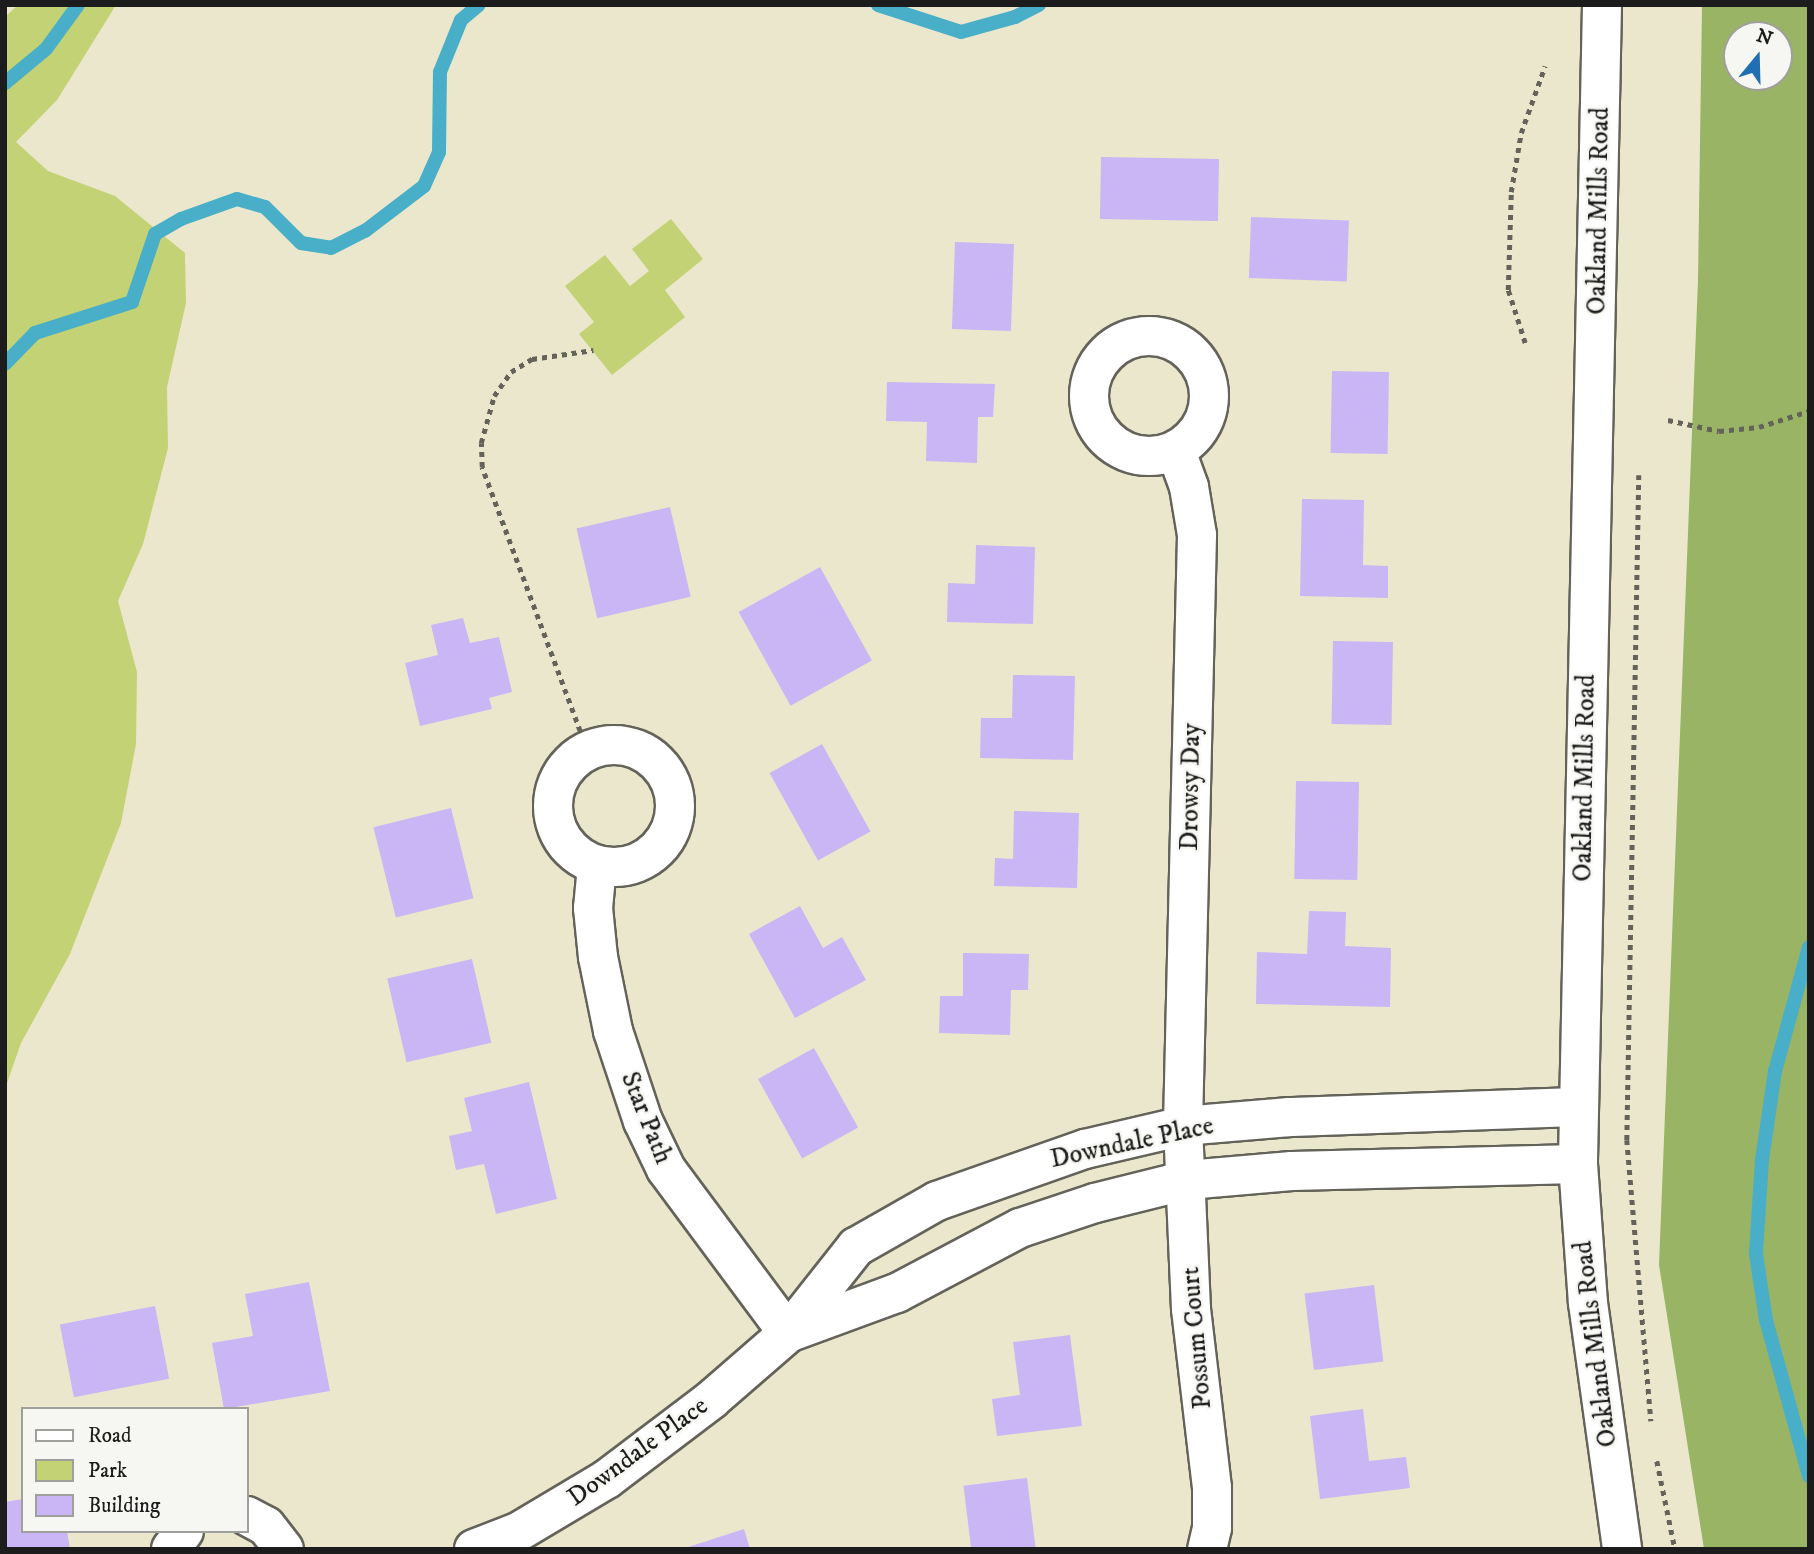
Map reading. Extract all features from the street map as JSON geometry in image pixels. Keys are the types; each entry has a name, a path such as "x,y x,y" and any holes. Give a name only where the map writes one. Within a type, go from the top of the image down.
{"street":[{"name":"Oakland Mills Road","path":"1602,5 1578,1164 1588,1303 1622,1549"},
{"name":"Drowsy Day","path":"1176,451 1189,487 1196,535 1183,1126"},
{"path":"613,745 639,750 661,765 674,788 676,815 667,839 648,858 624,868 597,866 571,852 555,816 553,797 564,769 587,750 613,745"},
{"name":"Star Path","path":"597,866 593,908 598,957 613,1031 643,1121 666,1169 788,1333"},
{"name":"Downdale Place","path":"474,1549 522,1541 607,1479 711,1400 788,1333 856,1247 937,1201 1085,1149 1183,1126 1290,1117 1578,1107"},
{"name":"Possum Court","path":"1183,1126 1191,1309 1212,1488 1212,1528 1207,1549"},
{"name":"Downdale Place","path":"788,1333 897,1293 1020,1228 1095,1203 1187,1180 1292,1171 1578,1164"},
{"path":"248,1517 266,1526 284,1549"},
{"path":"172,1549 183,1533"}],"path":[{"path":"1525,343 1508,290 1511,192 1521,133 1545,66"},
{"path":"587,750 482,467 481,443 494,396 512,372 532,359 593,350"},
{"path":"1668,420 1719,431 1759,427 1809,411"},
{"path":"1639,462 1628,1140 1652,1429"},
{"path":"1656,1456 1675,1549"}],"green space":[{"path":"18,5 116,5 57,100 16,142 48,171 115,196 185,253 186,303 167,387 168,448 143,544 118,601 137,672 136,744 121,823 70,954 21,1043 5,1089 5,17"},
{"path":"1702,5 1809,5 1809,1549 1704,1549 1659,1265 1698,280"},
{"path":"671,219 703,259 665,290 685,317 612,375 579,334 594,322 565,286 605,255 630,286 649,271 632,249"}],"building":[{"path":"1101,157 1219,159 1218,221 1100,219"},
{"path":"1251,217 1349,220 1347,281 1249,278"},
{"path":"955,242 1014,244 1011,331 952,329"},
{"path":"1332,371 1389,372 1388,454 1331,453"},
{"path":"887,382 995,384 993,417 978,417 977,463 926,461 927,422 886,421"},
{"path":"1302,499 1364,500 1363,565 1388,566 1388,598 1300,596"},
{"path":"670,507 691,597 597,618 576,529"},
{"path":"976,545 1035,547 1033,624 947,622 948,583 975,584"},
{"path":"820,567 872,661 791,706 739,612"},
{"path":"463,618 470,643 499,637 512,692 489,698 492,709 420,726 405,663 438,655 431,625"},
{"path":"1333,641 1393,642 1392,725 1332,724"},
{"path":"1013,675 1075,676 1073,760 980,758 981,718 1012,718"},
{"path":"822,744 870,831 818,861 770,773"},
{"path":"1296,781 1359,782 1357,880 1294,879"},
{"path":"451,808 473,898 396,918 373,827"},
{"path":"1014,811 1079,813 1077,888 994,886 995,858 1013,859"},
{"path":"800,906 823,948 842,937 866,980 795,1018 749,934"},
{"path":"1309,911 1346,912 1345,946 1391,948 1390,1007 1256,1004 1257,952 1307,954"},
{"path":"963,953 1029,954 1028,990 1011,990 1010,1035 939,1033 940,996 963,996"},
{"path":"472,959 491,1043 407,1062 387,979"},
{"path":"814,1048 858,1128 802,1159 758,1079"},
{"path":"529,1082 557,1199 496,1214 484,1164 456,1170 449,1136 472,1131 464,1098"},
{"path":"309,1282 330,1391 224,1407 212,1343 253,1336 245,1294"},
{"path":"1374,1285 1383,1361 1314,1370 1305,1294"},
{"path":"155,1306 169,1379 74,1397 60,1325"},
{"path":"1070,1335 1082,1426 997,1436 992,1399 1020,1395 1013,1342"},
{"path":"1363,1409 1369,1461 1406,1457 1410,1488 1320,1499 1310,1416"},
{"path":"1027,1478 1036,1549 971,1549 963,1486"},
{"path":"21,1499 21,1533 67,1533 70,1549 5,1549 5,1502"},
{"path":"744,1529 750,1549 685,1549 685,1548"}],"waterway":[{"path":"5,83 46,49 78,5"},
{"path":"5,364 35,333 132,302 155,234 181,219 237,199 265,207 301,243 331,248 365,231 424,186 439,152 440,72 461,20 479,5"},
{"path":"878,5 961,32 1015,17 1039,5"},
{"path":"1809,947 1775,1071 1762,1160 1756,1254 1766,1320 1809,1476"}]}
